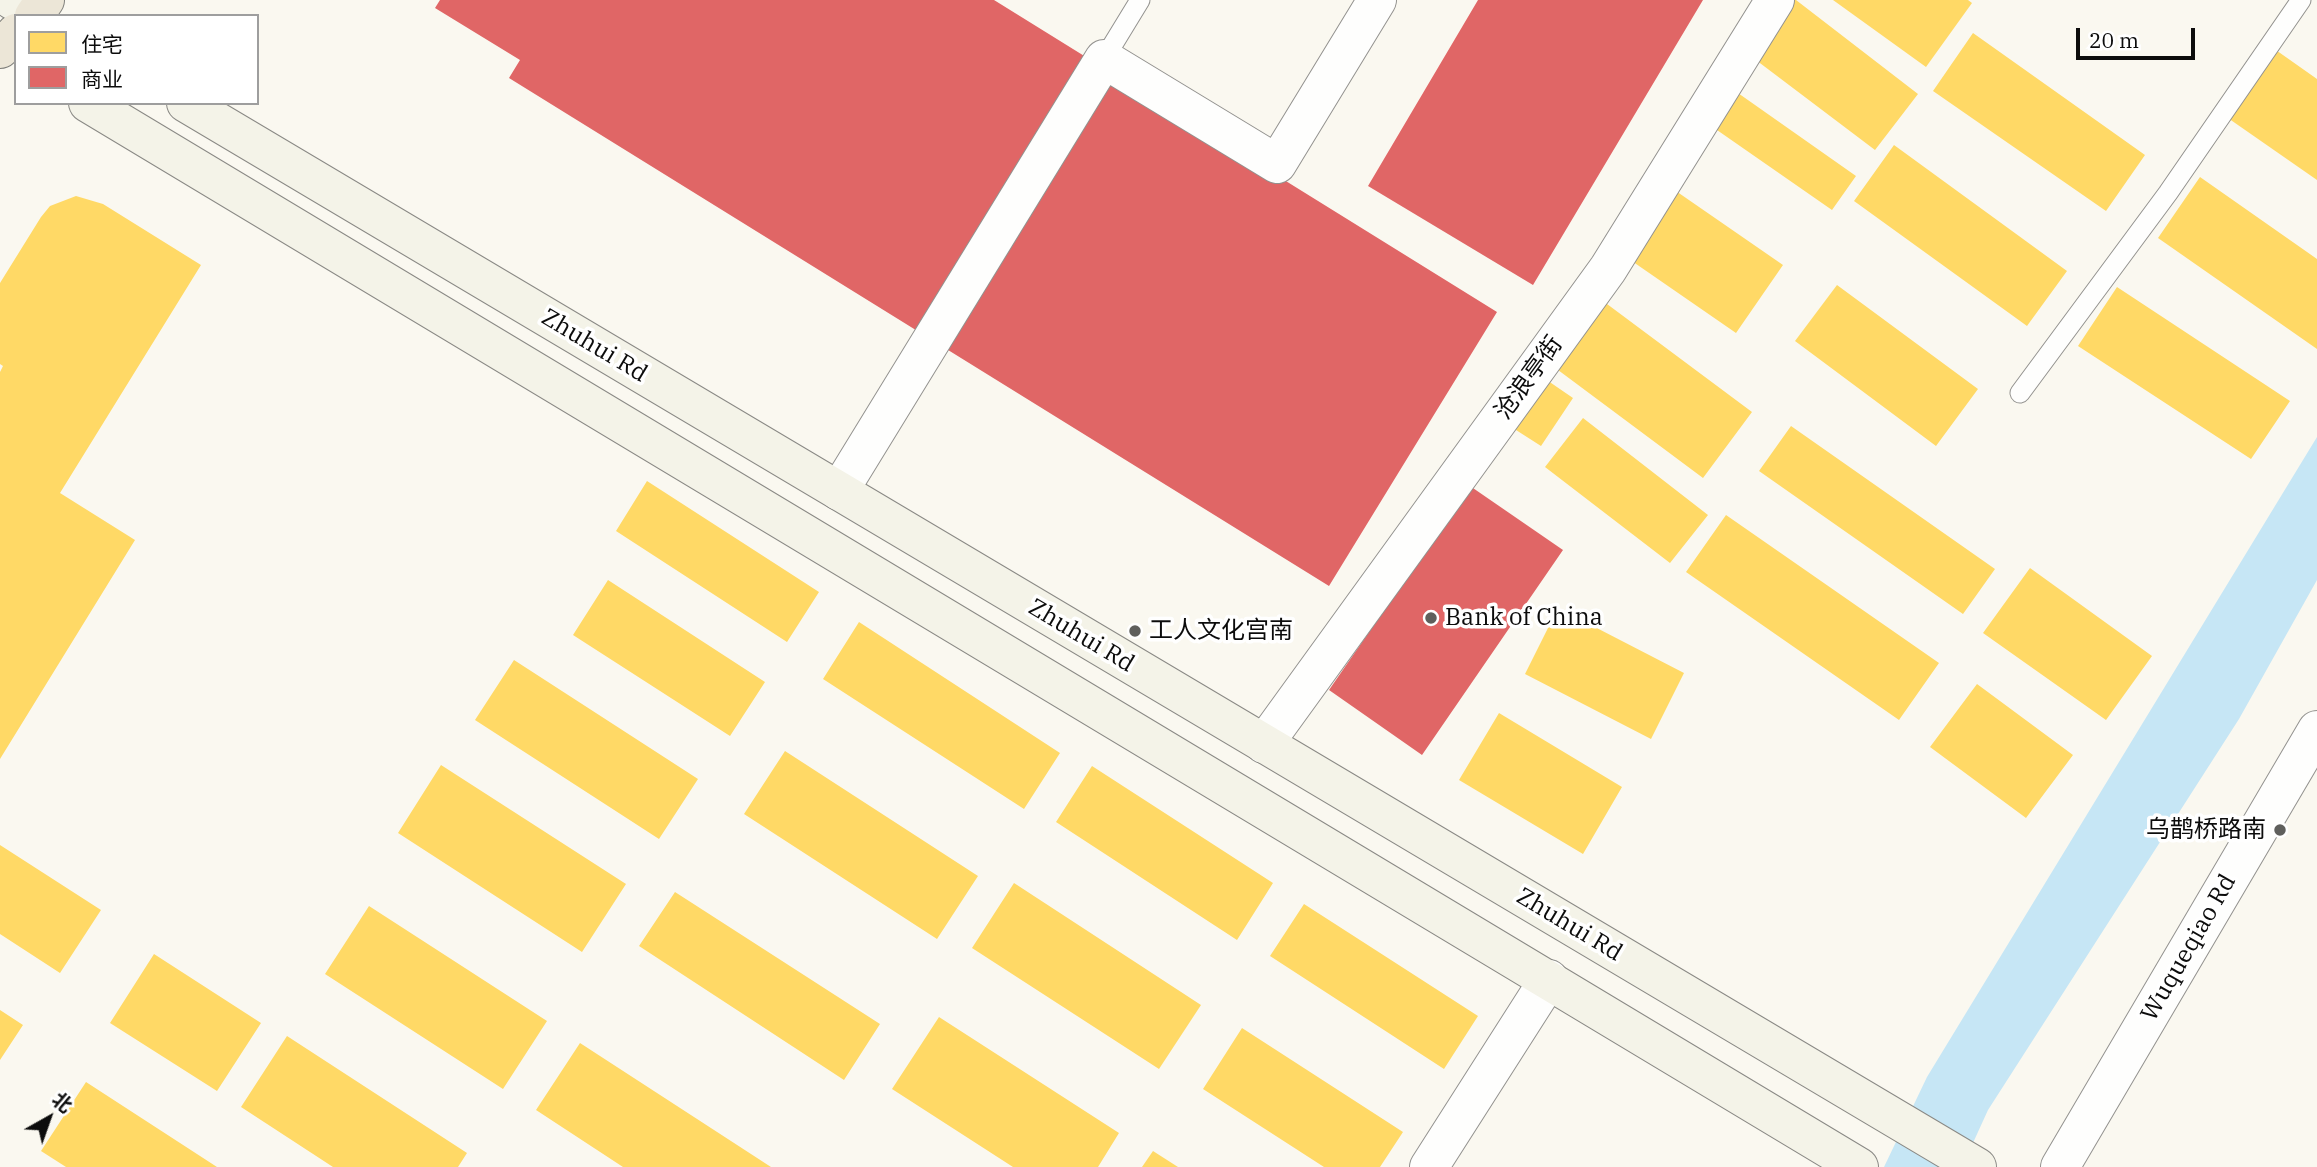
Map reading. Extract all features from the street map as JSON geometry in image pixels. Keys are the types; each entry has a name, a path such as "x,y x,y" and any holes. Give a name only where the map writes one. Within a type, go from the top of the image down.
{"main road":[{"path":"0,51 14,33"},
{"name":"Zhuhui Rd","path":"92,105 1859,1167"},
{"name":"Zhuhui Rd","path":"189,105 1977,1167"}],"street":[{"path":"839,491 1104,59 1277,164 1377,0"},
{"name":"沧浪亭街","path":"1264,744 1608,269 1775,0"},
{"name":"Wuqueqiao Rd","path":"2060,1167 2317,730"},
{"path":"1429,1167 1549,979"}],"lane":[{"path":"1104,59 1140,0"},
{"path":"2020,393 2168,193 2301,0"}],"water":[{"path":"2317,437 2317,580 2239,719 1988,1110 1962,1167 1884,1167 1927,1077"}],"building: 住宅":[{"path":"1783,0 1796,0 1918,94 1875,150 1744,51"},
{"path":"1833,0 1968,0 1972,3 1926,67"},
{"path":"1973,33 2145,155 2106,211 1933,91"},
{"path":"2273,48 2317,79 2317,180 2225,116"},
{"path":"1728,86 1856,176 1832,210 1704,121"},
{"path":"1894,145 2067,271 2027,326 1854,201"},
{"path":"2200,177 2317,259 2317,349 2158,238"},
{"path":"1673,189 1783,265 1736,333 1626,257"},
{"path":"76,196 103,204 201,265 60,493 135,540 0,759 0,372 3,366 0,364 0,283 50,206"},
{"path":"1837,285 1978,389 1936,446 1795,341"},
{"path":"2117,287 2290,401 2251,459 2078,346"},
{"path":"1603,301 1752,412 1703,478 1554,367"},
{"path":"1538,374 1573,398 1541,446 1505,423"},
{"path":"1583,418 1708,515 1670,563 1545,467"},
{"path":"1791,426 1995,569 1963,614 1759,471"},
{"path":"647,481 819,592 787,642 616,531"},
{"path":"1726,515 1939,663 1899,720 1686,572"},
{"path":"2030,568 2152,656 2106,720 1983,633"},
{"path":"608,580 765,682 730,736 573,635"},
{"path":"1558,608 1684,673 1651,739 1525,674"},
{"path":"859,622 1060,753 1024,809 823,679"},
{"path":"514,660 698,779 659,839 475,720"},
{"path":"1977,684 2073,755 2026,818 1930,747"},
{"path":"1499,713 1622,787 1583,854 1459,780"},
{"path":"785,751 978,876 937,939 744,814"},
{"path":"441,765 626,884 582,952 398,833"},
{"path":"1092,766 1273,883 1237,940 1056,822"},
{"path":"0,845 101,910 60,973 0,934"},
{"path":"1014,883 1201,1005 1159,1069 972,948"},
{"path":"675,892 880,1024 844,1080 639,946"},
{"path":"1304,904 1478,1016 1444,1069 1270,956"},
{"path":"369,906 547,1021 503,1089 325,974"},
{"path":"154,954 261,1023 217,1091 110,1023"},
{"path":"0,1010 23,1025 0,1060"},
{"path":"939,1017 1119,1133 1098,1167 1013,1167 892,1089"},
{"path":"1242,1028 1403,1132 1380,1167 1324,1167 1203,1089"},
{"path":"287,1036 467,1153 458,1167 333,1167 241,1107"},
{"path":"580,1043 771,1167 623,1167 536,1110"},
{"path":"86,1082 217,1167 66,1167 41,1151"},
{"path":"1153,1151 1178,1167 1142,1167"}],"building: 商业":[{"path":"440,0 994,0 1497,312 1329,586 509,78 520,60 435,8"},
{"path":"1478,0 1703,0 1533,285 1368,186"},
{"path":"1470,486 1563,550 1422,755 1329,690"}],"place":[{"name":"Bank of China","path":"1431,618"},
{"name":"工人文化宫南","path":"1135,631"},
{"name":"乌鹊桥路南","path":"2280,830"}]}
